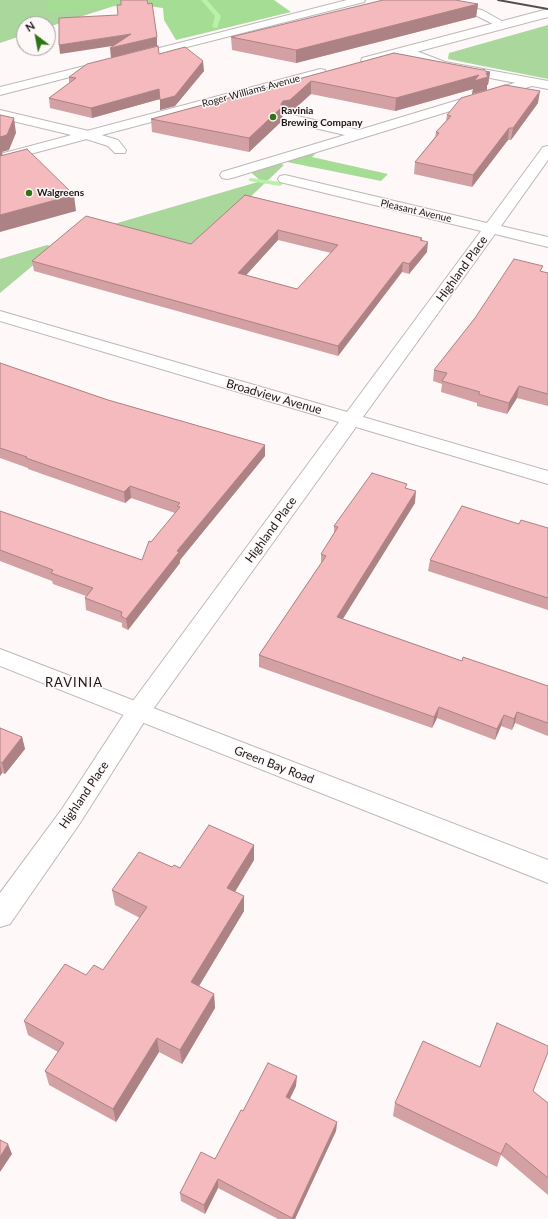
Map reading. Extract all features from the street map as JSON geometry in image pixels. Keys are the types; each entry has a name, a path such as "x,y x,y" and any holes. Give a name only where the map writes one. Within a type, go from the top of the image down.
{"street":[{"path":"353,64 548,13"},
{"path":"406,51 442,65 548,85"},
{"name":"Roger Williams Avenue","path":"0,158 332,70"},
{"path":"0,114 88,134"},
{"name":"Highland Place","path":"0,915 71,816 138,712 492,229 548,150"},
{"name":"Pleasant Avenue","path":"285,179 548,242"},
{"name":"Broadview Avenue","path":"0,316 548,478"},
{"name":"Green Bay Road","path":"0,658 548,872"}],"lane":[{"path":"0,91 289,19 354,1"},
{"path":"439,5 478,12 503,25"},
{"path":"289,19 315,23"},
{"path":"227,174 531,82"},
{"path":"288,118 359,134"},
{"path":"88,134 113,143 120,150"}],"green space":[{"path":"0,0 133,0 56,24 56,16 16,16 16,38 0,43"},
{"path":"47,0 274,0 291,12 176,40 164,20 163,8 132,4 48,13"},
{"path":"548,25 548,79 448,59 449,53"},
{"path":"321,148 312,157 388,174 381,181 287,162"},
{"path":"274,162 284,165 191,253 97,229 261,181 248,170"},
{"path":"47,245 55,247 0,293 0,259"}],"building":[{"path":"121,0 147,0 148,4 152,3 157,37 110,48 131,34 59,45 59,18 118,15 117,5 121,5"},
{"path":"383,0 455,0 478,4 296,50 231,37"},
{"path":"158,46 159,54 185,47 203,61 175,96 160,100 159,89 91,108 49,98 76,78 69,77 87,64"},
{"path":"394,53 484,69 485,71 490,72 486,73 488,77 474,81 479,75 396,98 311,81 290,100 283,101 281,104 282,107 249,138 151,119"},
{"path":"505,85 540,91 513,128 509,128 473,175 415,162 439,133 436,132 451,116 447,115 461,98"},
{"path":"0,115 14,118 7,135 0,137"},
{"name":"Walgreens","path":"27,149 74,195 0,215 0,156"},
{"path":"245,195 422,238 420,240 428,242 409,264 403,262 338,346 32,261 86,216 191,244","holes":["278,230 338,245 297,289 238,273"]},
{"path":"514,259 543,266 540,271 548,273 548,394 519,386 509,403 478,394 480,392 442,381 447,373 434,370 475,318"},
{"path":"0,363 108,400 265,445 177,551 179,552 126,619 121,616 122,612 85,598 93,588 51,573 53,570 0,550 0,511 142,560 149,541 151,542 180,507 177,506 180,503 130,486 124,492 0,448"},
{"path":"372,473 407,484 405,488 416,491 337,617 462,661 463,657 548,686 548,723 517,712 514,719 504,715 497,729 439,707 434,717 259,655 326,556 321,554 338,527 334,526"},
{"path":"462,506 519,524 521,520 548,528 548,598 430,560"},
{"path":"0,728 22,737 2,763 0,762"},
{"path":"209,825 254,845 227,888 244,896 191,982 214,994 180,1050 157,1038 113,1109 45,1071 64,1043 24,1021 65,964 86,975 94,965 103,970 147,907 112,890 139,852 172,867 174,865 180,868"},
{"path":"497,1023 548,1046 548,1052 533,1091 548,1103 548,1178 506,1143 501,1154 395,1103 423,1041 480,1067"},
{"path":"268,1063 297,1076 286,1097 337,1122 292,1218 218,1179 204,1205 180,1193 201,1152 215,1159 241,1110 243,1111"},
{"path":"0,1140 8,1144 0,1157"}],"waterway":[{"path":"204,0 218,16 215,27"},
{"path":"251,180 280,184"}],"railway":[{"path":"498,0 548,9"}],"place":[{"name":"Ravinia Brewing Company","path":"273,117"},
{"name":"Walgreens","path":"29,193"}],"district":[{"name":"RAVINIA","path":"74,683"}]}
